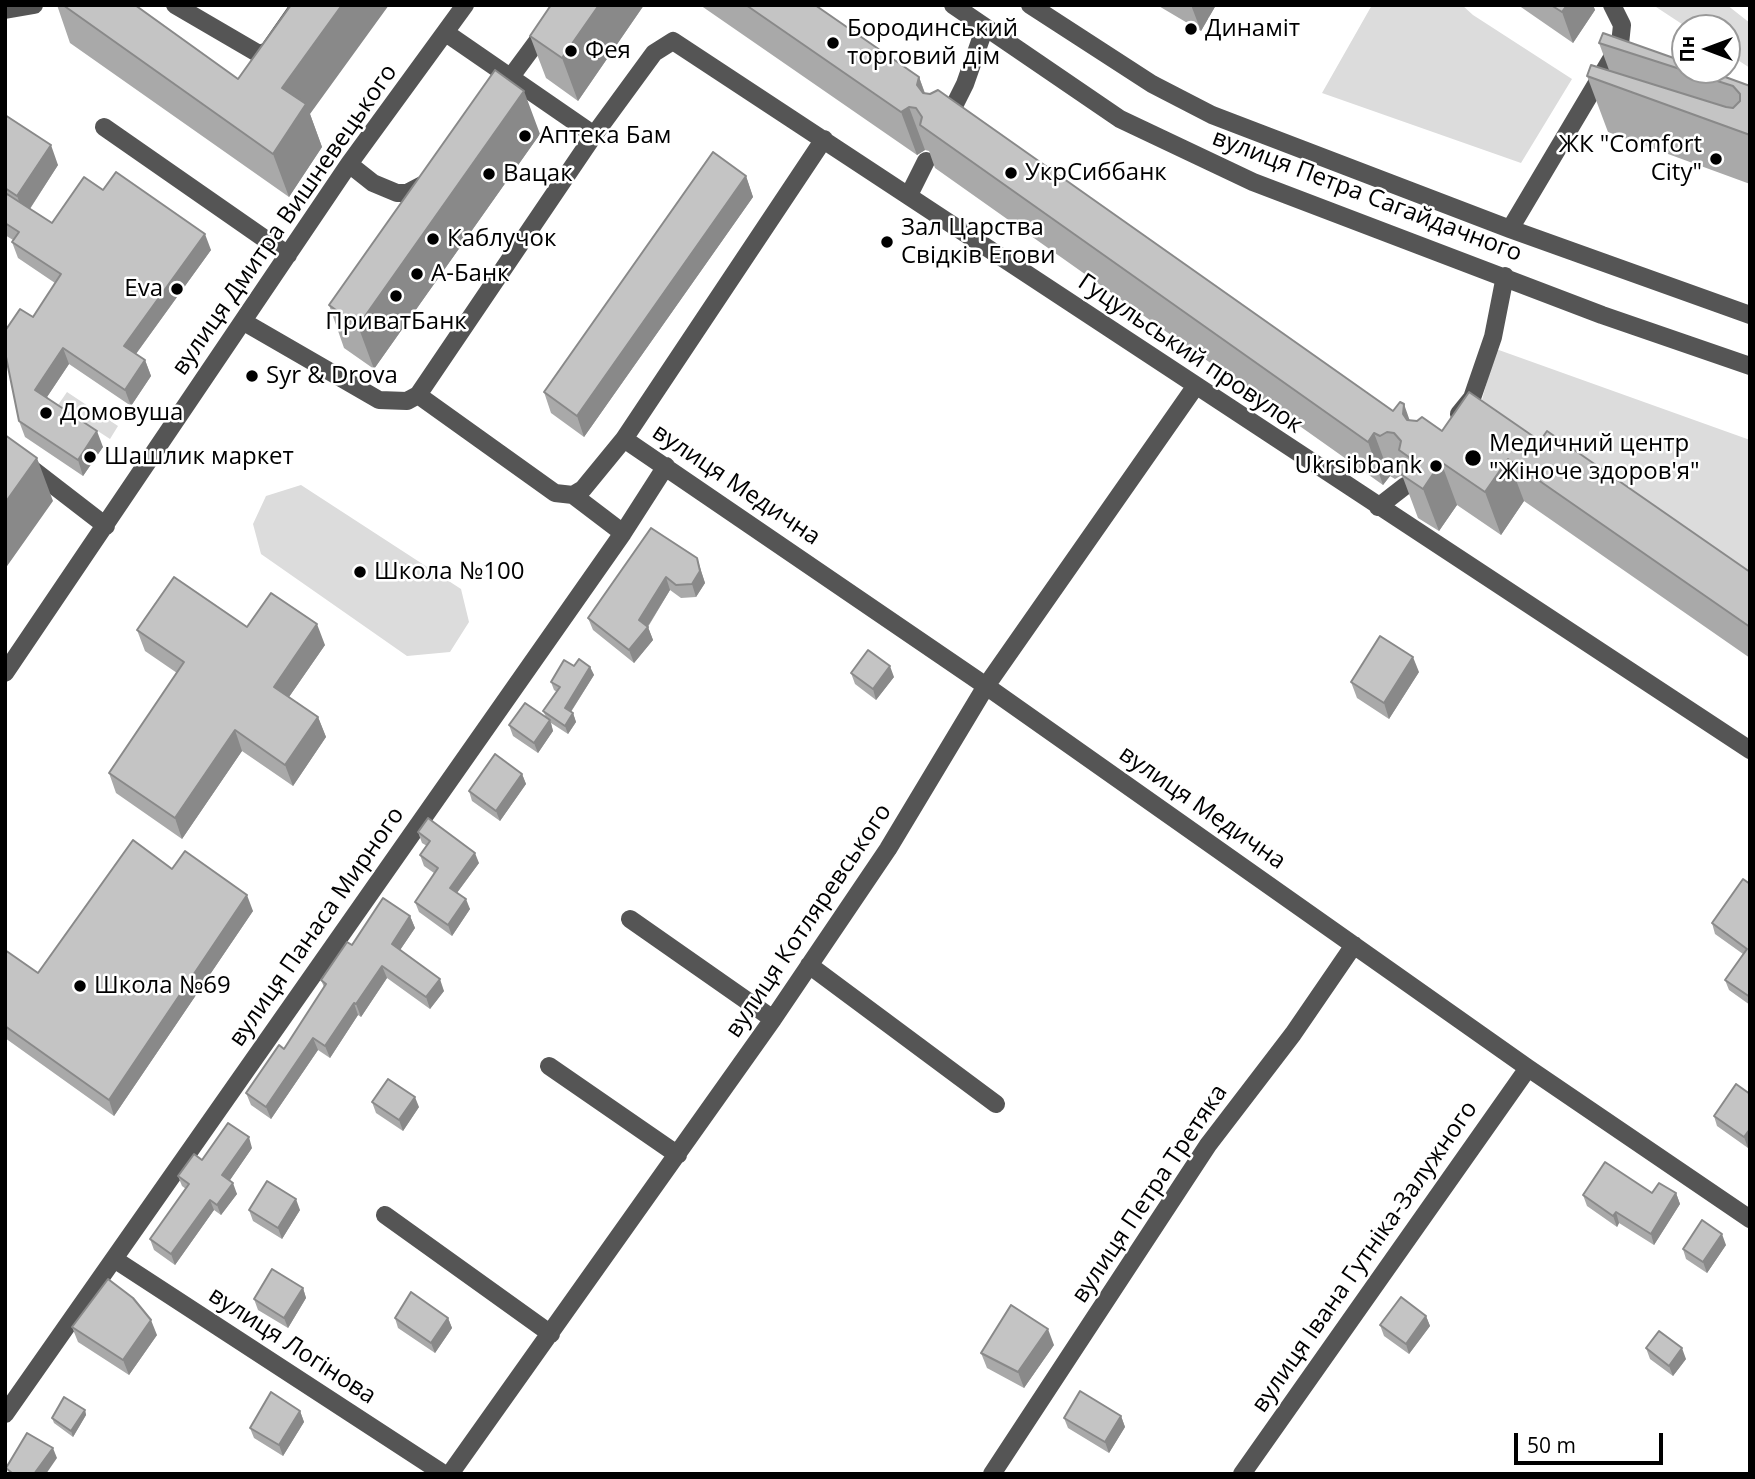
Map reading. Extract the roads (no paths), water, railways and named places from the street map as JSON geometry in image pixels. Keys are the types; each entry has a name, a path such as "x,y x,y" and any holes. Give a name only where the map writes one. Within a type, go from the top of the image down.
{"street":[{"path":"5,10 34,5"},
{"path":"175,5 259,54 268,51 300,5"},
{"name":"вулиця Дмитра Вишневецького","path":"5,673 349,164 465,5"},
{"path":"484,111 564,5"},
{"name":"вулиця Петра Сагайдачного","path":"953,5 1120,119 1253,182 1602,315 1750,366"},
{"name":"вулиця Петра Сагайдачного","path":"1030,5 1152,85 1212,115 1510,229 1750,315"},
{"path":"1510,229 1592,103 1622,35 1622,25 1612,5"},
{"path":"944,126 965,84 985,27"},
{"path":"244,322 379,400 407,401 418,395 594,135 446,33"},
{"name":"Гуцульський провулок","path":"594,135 654,53 673,41 1750,750"},
{"path":"104,127 288,255"},
{"path":"573,495 583,489 624,439 824,139"},
{"path":"909,195 926,162"},
{"path":"349,164 373,183 407,193 424,186 441,165"},
{"path":"1450,426 1472,398 1493,337 1505,276"},
{"name":"вулиця Котляревського","path":"456,1471 773,1019 888,849 986,685 1195,387"},
{"path":"418,395 555,493 573,495 623,533"},
{"name":"вулиця Медична","path":"624,439 986,685 1528,1068 1750,1219"},
{"path":"5,449 106,526"},
{"name":"вулиця Панаса Мирного","path":"5,1414 623,533 666,466"},
{"path":"1378,507 1405,486"},
{"path":"630,919 773,1019"},
{"name":"вулиця Петра Третяка","path":"992,1474 1208,1145 1293,1034 1354,945"},
{"path":"809,965 996,1104"},
{"path":"549,1066 678,1155"},
{"name":"вулиця Івана Гутніка-Залужного","path":"1241,1474 1528,1068"},
{"path":"385,1215 551,1334"},
{"name":"вулиця Логінова","path":"114,1259 456,1471"}],"place":[{"name":"Динаміт","path":"1191,29"},
{"name":"Бородинський торговий дім","path":"833,43"},
{"name":"Фея","path":"571,51"},
{"name":"Аптека Бам","path":"525,136"},
{"name":"ЖК \"Comfort City\"","path":"1716,159"},
{"name":"УкрСиббанк","path":"1011,173"},
{"name":"Вацак","path":"489,174"},
{"name":"Каблучок","path":"433,239"},
{"name":"Зал Царства Свiдкiв Егови","path":"887,242"},
{"name":"А-Банк","path":"417,274"},
{"name":"Eva","path":"177,289"},
{"name":"ПриватБанк","path":"396,296"},
{"name":"Syr & Drova","path":"252,376"},
{"name":"Домовуша","path":"46,413"},
{"name":"Шашлик маркет","path":"90,457"},
{"name":"Медичний центр \"Жіноче здоров'я\"","path":"1473,458"},
{"name":"Ukrsibbank","path":"1436,466"},
{"name":"Школа №100","path":"360,572"},
{"name":"Школа №69","path":"80,986"}]}
